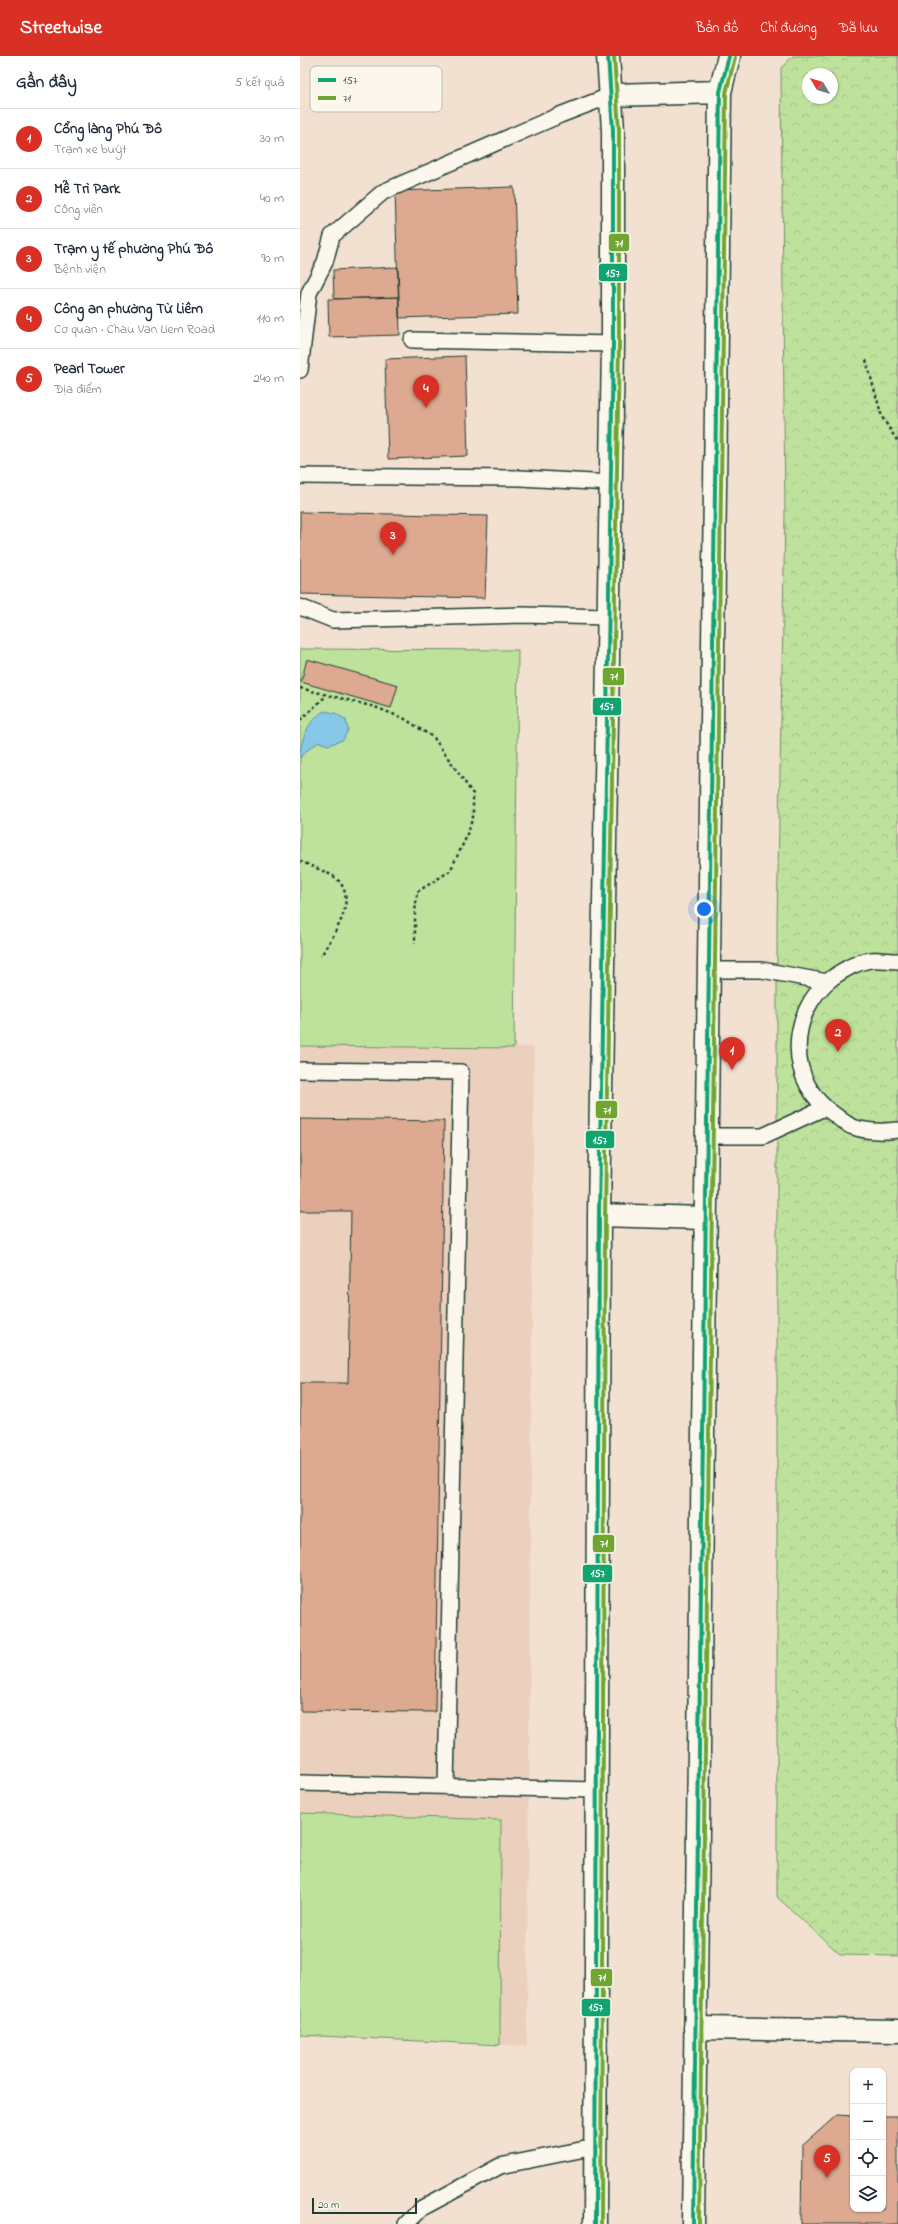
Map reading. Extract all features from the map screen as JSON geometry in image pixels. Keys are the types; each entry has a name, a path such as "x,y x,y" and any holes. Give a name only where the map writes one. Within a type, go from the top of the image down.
{"main road":[{"path":"595,2224 599,1215 613,344 612,95 608,56"},
{"path":"693,2224 704,1218 720,92 729,56"},
{"path":"612,95 720,92"},
{"path":"599,1215 704,1218"},
{"path":"695,2028 898,2031"}],"lane":[{"path":"300,370 309,292 325,262 332,236 383,192 560,115 612,95"},
{"path":"412,340 613,344"},
{"path":"300,476 520,478 611,483"},
{"path":"300,607 333,620 522,615 608,618"},
{"path":"898,961 870,960 843,969 821,987 805,1010 797,1037 799,1065 809,1091 824,1108 852,1127 879,1132 898,1130"},
{"path":"708,970 762,970 827,982"},
{"path":"300,1070 461,1072 446,1787"},
{"path":"706,1136 763,1136 824,1108"},
{"path":"300,1783 596,1790"},
{"path":"406,2224 422,2208 500,2166 595,2147"}],"path":[{"path":"866,360 882,417 898,442"},
{"path":"300,688 326,696 375,707 405,719 434,738 473,794 473,817 465,840 450,871 417,892 415,914 416,943"},
{"path":"300,720 326,696"},
{"path":"300,861 336,878 345,894 343,918 321,956"}],"shaded area":[{"path":"300,1046 534,1047 527,2046 300,2035"}],"green space":[{"path":"793,56 898,56 898,1956 841,1955 777,1897 777,924 785,518 781,68"},
{"path":"300,649 518,650 514,1048 300,1046"},
{"path":"300,1813 501,1820 500,2045 300,2035"}],"water":[{"path":"324,711 335,713 346,720 348,730 343,740 328,745 319,742 306,751 300,758 303,738 309,725"}],"building":[{"path":"514,187 518,314 399,318 395,191"},
{"path":"398,267 399,297 334,299 333,270"},
{"path":"399,297 400,335 329,337 328,299"},
{"path":"465,356 468,456 388,459 385,359"},
{"path":"300,512 488,516 485,598 300,594"},
{"path":"307,659 398,685 391,708 301,682"},
{"path":"300,1119 444,1121 435,1712 300,1711 300,1383 348,1383 351,1211 300,1211"},
{"path":"837,2115 850,2116 850,2212 886,2212 886,2116 898,2116 898,2224 801,2224 802,2146"}],"transit line":[{"name":"157","path":"595,2224 599,1215 613,344 613,130 608,56"},
{"name":"71","path":"601,2224 605,1215 619,344 619,130 614,56"},
{"name":"157","path":"693,2224 720,92 729,56"},
{"name":"71","path":"699,2224 726,93 735,57"}],"place":[{"name":"Công an phường Từ Liêm","path":"426,408"},
{"name":"Trạm y tế phường Phú Đô","path":"393,555"},
{"name":"Mễ Trì Park","path":"838,1052"},
{"name":"Cổng làng Phú Đô","path":"732,1070"},
{"name":"Pearl Tower","path":"827,2178"}]}
